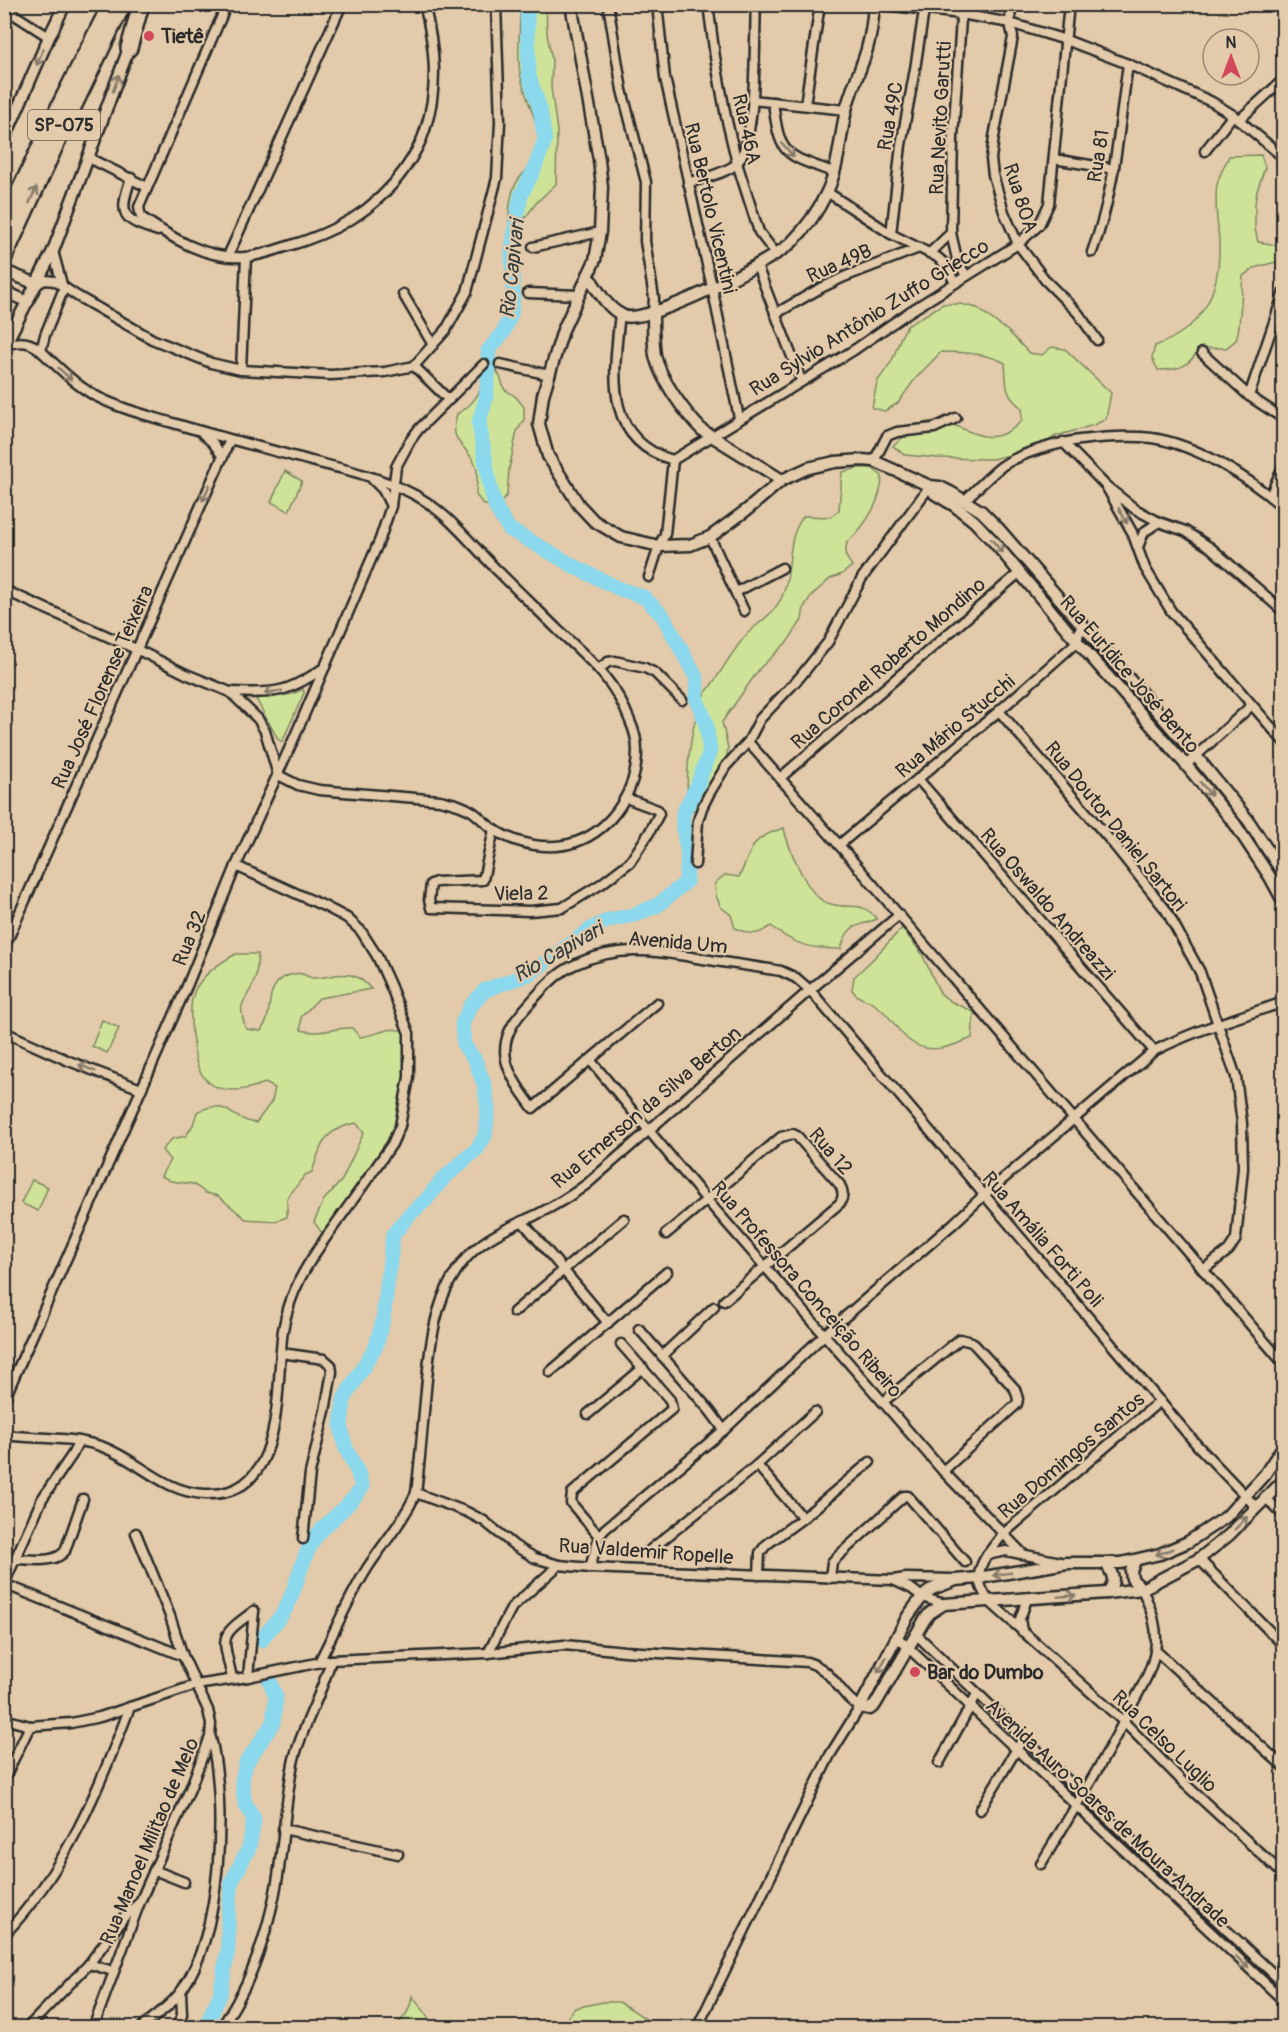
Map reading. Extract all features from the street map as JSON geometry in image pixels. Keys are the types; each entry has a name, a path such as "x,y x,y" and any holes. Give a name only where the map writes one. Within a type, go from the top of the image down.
{"highway":[{"name":"SP-075","path":"4,224 111,4"},
{"name":"SP-075","path":"7,252 123,4"},
{"path":"129,48 141,4"}],"street":[{"path":"4,140 66,4"},
{"path":"5,346 53,251 129,48 148,4"},
{"path":"227,4 139,207 141,217 192,247 228,256 246,257 303,242 354,219 373,205 396,180 415,153 425,130 435,71 432,37 424,4"},
{"path":"228,256 342,4"},
{"path":"4,272 37,284 50,280 152,339 211,363 241,370 330,375 385,372 414,366 446,330 466,292 496,178 500,122 496,4"},
{"path":"571,4 600,169 602,187 600,231 595,260 563,330 540,406 539,424 548,456 579,505 594,521 621,537 659,546 690,545 710,537 744,610"},
{"path":"608,4 622,90 646,182 645,241 654,298 654,346 659,367 691,419 702,430 782,480"},
{"name":"Rua Bertolo Vicentini","path":"657,4 665,78 739,418"},
{"name":"Rua 46A","path":"708,4 718,77 737,163 759,231 776,254"},
{"path":"688,183 721,172 737,163 748,140 756,4"},
{"path":"805,105 820,4"},
{"path":"588,275 602,296 620,313 631,317 653,313 712,287 757,266 792,242 807,225 827,192 846,110 868,46 875,4 924,7 1010,23 1066,40 1128,64 1212,102 1236,117 1284,158"},
{"name":"Rua Nevito Garutti","path":"962,4 953,138 951,233 957,259 966,276"},
{"name":"Rua 80A","path":"1011,4 1010,23 1013,37 991,159 993,175 1004,212 1018,244 1046,281 1078,313 1097,340"},
{"name":"Rua Sylvio Antônio Zuffo Griecco","path":"673,460 801,380 854,350 1018,244 1033,231 1049,204 1069,4"},
{"name":"Rua 49C","path":"891,234 901,145 924,7"},
{"path":"4,8 49,37"},
{"name":"Rua 81","path":"1092,252 1106,207 1114,169 1128,64"},
{"path":"1205,151 1236,117 1284,79"},
{"path":"752,100 846,110"},
{"path":"773,102 775,119 784,150 792,157 833,172"},
{"path":"89,158 147,187"},
{"path":"1054,159 1114,169"},
{"path":"131,178 123,211 127,218 137,225 167,234"},
{"path":"827,192 891,234 930,253 945,264 955,283"},
{"path":"533,247 600,231"},
{"path":"930,253 951,233"},
{"name":"Rua 49B","path":"775,314 827,285 919,248"},
{"path":"41,351 64,288 53,251"},
{"path":"241,370 246,257"},
{"path":"757,266 801,380"},
{"path":"4,291 28,302"},
{"path":"1250,396 1284,292"},
{"path":"528,293 579,295"},
{"path":"403,294 433,345"},
{"path":"620,313 615,368 618,405 633,436 643,448 673,460 665,534 649,577"},
{"path":"5,346 27,342 35,345 74,382 111,404 230,440 370,477 394,485 428,502 599,669 615,688 634,730 638,748 636,770 626,798 610,820 590,837 567,845 553,847 535,845 516,840 494,830 471,811 456,804 431,799 319,790 298,786 278,775 265,731 258,719 230,692"},
{"path":"1202,353 1250,396 1284,418"},
{"name":"Rua 32","path":"4,1400 187,986 236,866 380,539 391,506 396,467 418,430 484,364"},
{"path":"500,364 550,375"},
{"path":"414,366 449,400"},
{"path":"873,461 887,436 897,432 934,428 956,418"},
{"path":"198,430 213,443 222,457"},
{"path":"965,500 1004,465 1035,451 1063,442 1108,436 1154,439 1191,449 1252,482 1284,508"},
{"name":"Rua José Florense Teixeira","path":"4,948 230,440"},
{"path":"1063,442 1106,486 1135,509 1159,522 1185,531 1211,548 1284,612"},
{"name":"Rua Eurídice José Bento","path":"710,537 782,480 808,468 848,460 873,461 965,500 981,511 998,528 1196,756 1248,820 1284,875"},
{"path":"1270,496 1284,464"},
{"path":"370,477 382,490 391,506"},
{"path":"696,864 702,808 726,766 748,742 760,719 800,677 828,642 862,578 930,486"},
{"name":"Rua Eurídice José Bento","path":"930,486 935,495 974,521 994,542 1077,642 1186,765 1240,831 1284,903"},
{"path":"1106,486 1125,520 1145,568 1171,611 1284,742"},
{"path":"1137,548 1144,532 1159,522"},
{"path":"736,592 782,568"},
{"name":"Rua Coronel Roberto Mondino","path":"780,778 1019,573"},
{"path":"4,590 230,692 272,693 303,682 325,667"},
{"path":"1077,642 1081,625"},
{"name":"Rua Mário Stucchi","path":"839,845 999,711 1077,642"},
{"path":"599,669 615,661 645,668 655,673 682,700"},
{"path":"1186,765 1252,705"},
{"name":"Rua Doutor Daniel Sartori","path":"999,711 1110,840 1166,910 1200,972 1219,1023 1236,1077 1242,1123 1243,1168 1236,1239 1229,1250 1203,1270"},
{"path":"748,742 1284,1364"},
{"name":"Rua Oswaldo Andreazzi","path":"918,779 1154,1051"},
{"name":"Viela 2","path":"494,830 483,880 431,884 429,900 431,908 530,911 553,910 569,905 630,862 650,833 659,813 658,810 626,798"},
{"path":"4,1435 79,1441 103,1447 121,1455 178,1490 207,1494 228,1492 249,1480 266,1458 273,1435 283,1330 289,1306 300,1279 392,1144 400,1126 409,1077 409,1033 377,956 361,932 347,918 236,866"},
{"name":"Rua Emerson da Silva Berton","path":"319,1662 368,1567 408,1512 416,1493 430,1347 438,1308 450,1282 464,1261 481,1244 565,1199 587,1184 898,916"},
{"name":"Avenida Um","path":"591,1061 533,1108 508,1069 504,1053 508,1035 519,1015 544,987 572,966 599,956 636,951 781,971 796,978 810,990"},
{"name":"Rua Amália Forti Poli","path":"810,990 983,1196 1256,1507"},
{"path":"590,1568 599,1536 605,1529 724,1430 825,1335 983,1196 1154,1051 1219,1023 1284,1002"},
{"path":"591,1061 657,1003"},
{"path":"4,1032 69,1061 141,1089"},
{"name":"Rua Professora Conceição Ribeiro","path":"591,1061 706,1199 943,1471 1023,1554"},
{"name":"Rua 12","path":"706,1199 781,1137 787,1134 798,1136 840,1185 843,1192 840,1203 767,1267"},
{"path":"666,1234 706,1199"},
{"path":"514,1312 624,1219"},
{"path":"522,1221 608,1323"},
{"path":"724,1301 767,1267"},
{"path":"550,1372 667,1272"},
{"path":"662,1356 714,1307"},
{"path":"639,1329 724,1430"},
{"path":"883,1402 960,1339 972,1342 1015,1389 1017,1404 943,1471"},
{"path":"599,1536 571,1503 572,1493 672,1409 670,1400 621,1344"},
{"path":"281,1353 324,1359 331,1365 332,1372 309,1479 303,1539"},
{"path":"588,1414 643,1368"},
{"name":"Rua Domingos Santos","path":"1003,1534 1161,1401"},
{"path":"650,1550 757,1465 815,1412"},
{"path":"79,1441 42,1499 4,1584 183,1656"},
{"path":"987,1555 1006,1551 1067,1563 1106,1564 1135,1561 1160,1554 1204,1533 1226,1517 1265,1474 1284,1445"},
{"path":"759,1575 760,1553 766,1545 803,1518 870,1462"},
{"path":"757,1465 803,1518"},
{"path":"4,1719 30,1726 71,1723 100,1717 196,1685 331,1660 488,1653 564,1645 637,1652 807,1662 823,1668 853,1703 870,1709 875,1705 930,1613 944,1604 1142,1589 1199,1559 1229,1535 1284,1480"},
{"name":"Rua Valdemir Ropelle","path":"416,1493 484,1521 535,1558 559,1565 830,1578 956,1580"},
{"path":"830,1578 832,1562 904,1496 908,1496 965,1562"},
{"path":"1265,1497 1284,1516"},
{"path":"15,1559 60,1557 65,1551 83,1499"},
{"name":"Rua Manoel Militao de Melo","path":"93,2028 140,1902 190,1789 210,1737 211,1724 208,1710 183,1656 170,1616 136,1533"},
{"path":"989,1601 978,1578 987,1555 1003,1534"},
{"path":"1199,1559 1284,1646"},
{"path":"1041,1864 1124,1722 1151,1666 1155,1650 1154,1619 1142,1589 1131,1579 1135,1561"},
{"path":"697,2028 830,1755 860,1707 908,1616 922,1597 932,1589 956,1580 1067,1563"},
{"path":"1106,1564 1113,1576 1112,1587 1107,1593"},
{"path":"488,1653 512,1607 559,1565"},
{"name":"Rua Valdemir Ropelle","path":"893,1580 912,1589 922,1597 944,1604"},
{"path":"1022,1632 1020,1619 1027,1599"},
{"name":"Rua Celso Luglio","path":"989,1601 1124,1722 1184,1783 1284,1875"},
{"path":"232,1678 224,1642 226,1634 229,1629 254,1611 248,1677"},
{"name":"Avenida Auro Soares de Moura Andrade","path":"917,1635 1284,1984"},
{"name":"Avenida Auro Soares de Moura Andrade","path":"897,1637 1284,2001"},
{"path":"1155,1650 1284,1767"},
{"path":"221,2028 241,1995 254,1965 277,1883 295,1757 326,1680 331,1660"},
{"path":"939,1763 978,1694"},
{"path":"4,1935 29,1907 70,1846 109,1763 130,1707"},
{"path":"4,1779 30,1726"},
{"path":"141,2028 181,1992 203,1949 209,1929 214,1899 220,1809 218,1774 210,1737"},
{"path":"980,1810 1024,1737"},
{"path":"283,1829 398,1854"},
{"path":"154,1870 184,1882"},
{"path":"27,2028 89,1964 124,1917 140,1902"},
{"path":"89,1964 113,1971"},
{"path":"177,2028 182,2015 181,1992"}],"green space":[{"path":"525,4 546,5 547,34 552,60 551,88 557,131 556,184 537,202 522,222 509,221 510,200 515,185 535,158 539,140 519,66 520,13"},
{"path":"1261,155 1265,167 1257,191 1255,229 1258,242 1283,246 1283,260 1254,268 1243,276 1236,340 1226,348 1200,348 1183,366 1158,370 1152,358 1155,346 1186,329 1206,306 1213,291 1219,259 1216,192 1229,156"},
{"path":"943,304 961,304 977,308 1009,332 1029,353 1042,355 1052,347 1065,349 1111,393 1106,419 1094,425 1056,436 1036,449 992,459 905,455 893,446 913,429 927,422 951,424 984,436 995,436 1008,432 1022,421 1022,408 1012,398 1007,388 1005,363 982,355 965,353 941,352 915,379 898,403 885,411 872,408 877,382 892,361 907,326"},
{"path":"487,364 496,371 504,389 516,397 524,407 524,420 517,431 509,469 507,495 499,505 484,505 476,495 476,466 459,443 455,432 457,414 470,405 478,394"},
{"path":"872,468 882,476 876,503 860,529 847,542 845,555 852,566 842,574 830,579 811,596 804,607 802,620 788,641 760,668 722,722 728,748 726,761 702,806 690,812 687,785 689,753 703,696 743,639 771,613 781,599 785,589 794,535 804,516 830,517 839,510 842,472"},
{"path":"285,471 302,481 289,511 271,502"},
{"path":"303,689 304,693 282,742 278,739 256,699 293,694"},
{"path":"784,828 797,865 808,885 819,898 838,906 861,907 877,919 850,930 841,949 804,945 787,938 771,926 758,933 745,932 735,928 731,915 721,907 716,896 715,883 725,875 739,877 750,851 758,840"},
{"path":"902,928 922,954 940,993 950,1001 974,1012 972,1038 941,1048 917,1046 903,1035 881,1010 852,990 854,977"},
{"path":"236,954 258,954 255,979 242,1006 246,1029 261,1031 267,1019 272,991 285,977 292,974 313,978 346,974 358,978 371,989 319,998 301,1017 301,1030 321,1032 352,1028 360,1037 390,1030 409,1033 407,1112 404,1125 387,1159 335,1230 322,1233 314,1222 324,1200 342,1180 364,1132 356,1123 337,1130 325,1139 312,1172 305,1175 287,1198 287,1217 275,1221 246,1219 218,1196 206,1193 193,1184 171,1181 161,1176 170,1160 162,1150 172,1139 186,1136 197,1112 207,1108 222,1108 246,1121 256,1123 272,1101 275,1088 265,1083 246,1089 227,1090 210,1083 203,1076 196,1059 191,1018 195,990 208,974"},
{"path":"102,1020 119,1028 107,1053 92,1046"},
{"path":"32,1180 48,1187 38,1211 21,1203"},
{"path":"412,1996 426,2014 431,2027 395,2027 406,2013"},
{"path":"603,2002 619,2002 657,2027 560,2027 575,2008"}],"waterway":[{"name":"Rio Capivari","path":"262,1640 282,1615 306,1554 315,1538 352,1501 362,1487 345,1446 341,1426 344,1399 376,1346 383,1320 393,1235 443,1179 477,1149 485,1136 488,1111 485,1087 475,1060 464,1045 462,1024 470,1007 485,990 529,974 591,929 609,920 634,915 658,905 686,882 688,854 683,828 683,813 697,786 710,751 706,723 696,697 697,679 663,616 644,597 620,589 579,569 509,529 496,508 490,487 479,423 486,398 488,351 503,333 511,314 512,252 521,195 534,170 545,140 540,109 529,76 527,4"},
{"path":"202,2028 207,2023 220,1995 228,1950 228,1917 232,1881 249,1848 254,1819 245,1803 242,1781 246,1763 273,1723 276,1697 268,1677"}],"place":[{"name":"Tietê","path":"149,36"},
{"name":"Bar do Dumbo","path":"915,1672"}]}
